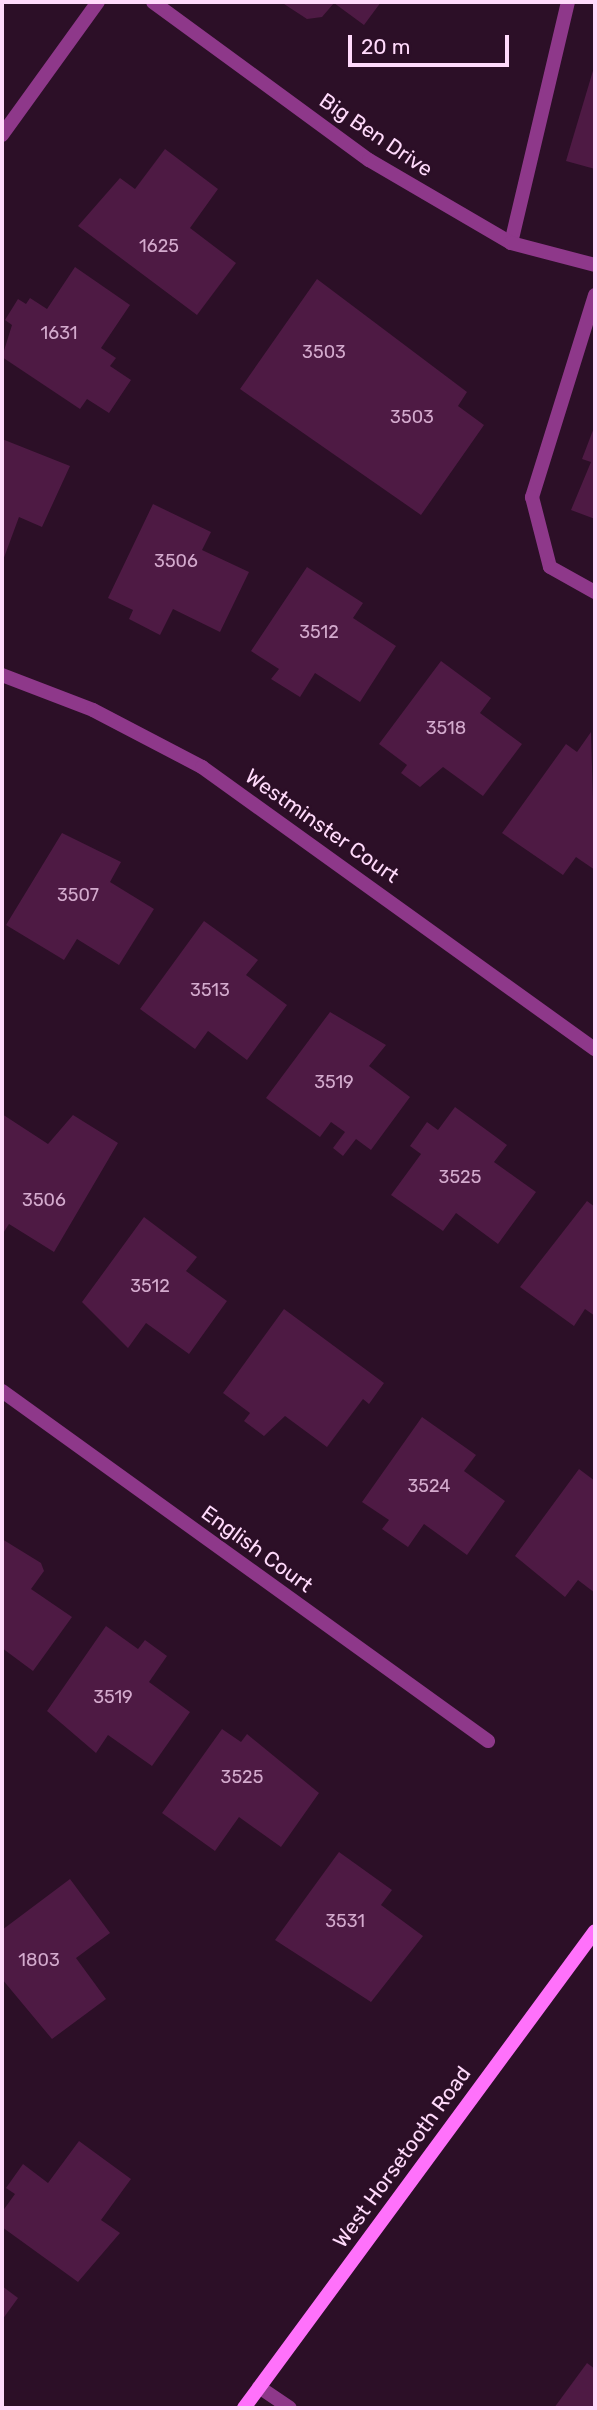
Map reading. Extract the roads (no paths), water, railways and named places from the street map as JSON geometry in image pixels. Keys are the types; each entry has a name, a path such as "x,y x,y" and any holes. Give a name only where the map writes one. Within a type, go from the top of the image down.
{"main road":[{"name":"West Horsetooth Road","path":"244,2408 595,1931"}],"street":[{"path":"2,135 98,2"},
{"name":"Big Ben Drive","path":"153,2 369,160 511,243 595,265"},
{"path":"511,243 568,2"},
{"path":"595,295 532,497 550,568 595,592"},
{"name":"Westminster Court","path":"2,675 93,710 202,767 595,1049"},
{"name":"English Court","path":"2,1391 488,1741"},
{"path":"260,2387 290,2408"}]}
